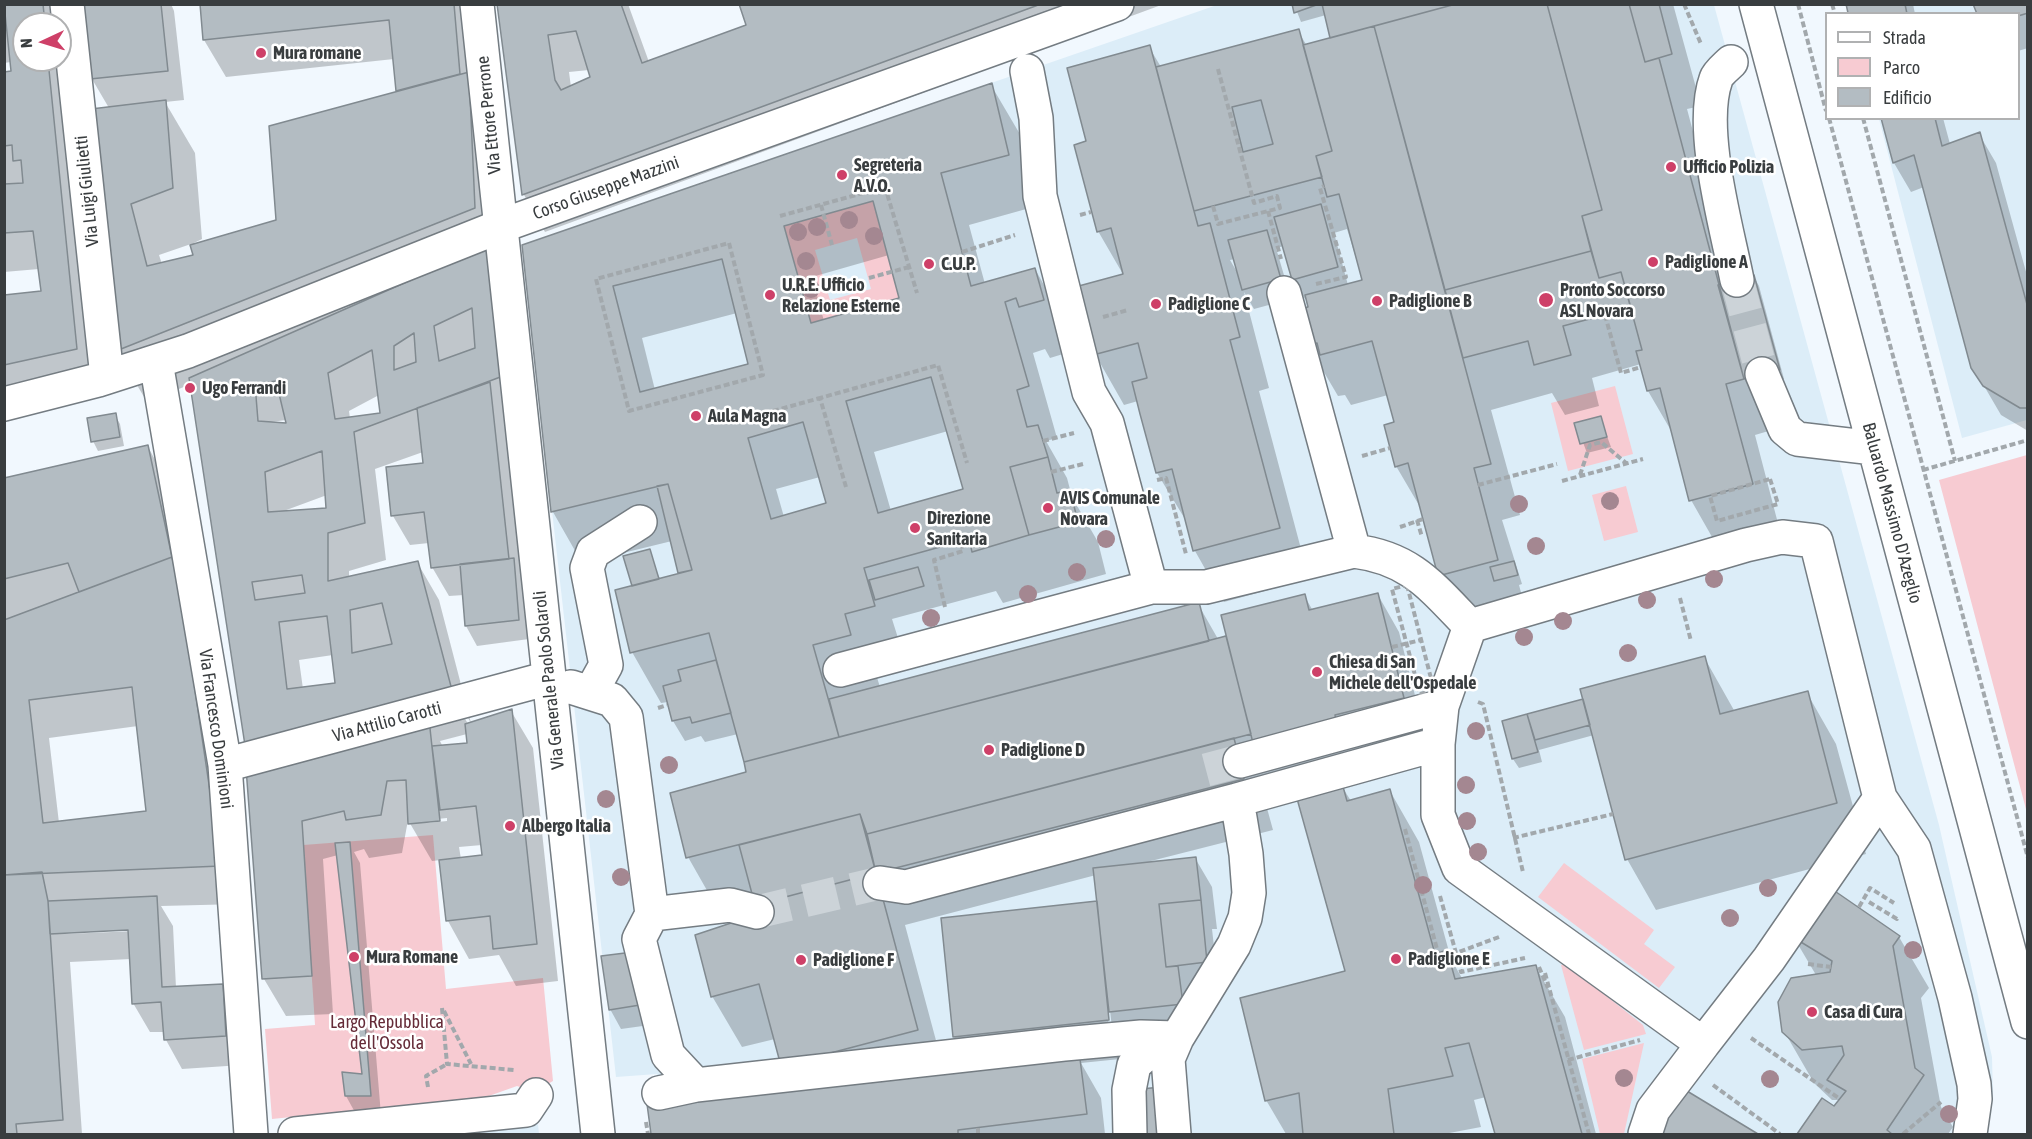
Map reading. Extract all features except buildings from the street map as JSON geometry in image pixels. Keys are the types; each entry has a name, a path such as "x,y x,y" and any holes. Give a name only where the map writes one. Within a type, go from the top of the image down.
{"street":[{"name":"Via Luigi Giulietti","path":"67,4 103,378"},
{"name":"Via Ettore Perrone","path":"477,4 501,226"},
{"name":"Corso Giuseppe Mazzini","path":"4,404 156,362 501,226 1117,4"},
{"name":"Baluardo Massimo D'Azeglio","path":"1756,4 2028,1022"},
{"path":"1731,62 1716,78 1711,113 1712,150 1737,280"},
{"path":"1027,71 1036,118 1040,195 1089,392 1107,423 1151,587"},
{"name":"Via Generale Paolo Solaroli","path":"501,226 570,686 598,1134"},
{"path":"1286,292 1354,551"},
{"name":"Via Francesco Dominioni","path":"156,362 225,765 251,1134"},
{"path":"1762,374 1785,429 1797,439 1874,448"},
{"path":"570,686 606,665 587,568 593,552 640,522"},
{"path":"1470,626 1761,541 1782,537 1816,541 1880,798 1914,849 1955,998 1976,1099 1970,1134"},
{"path":"840,670 1151,587 1206,587 1354,551 1376,554 1418,573 1470,626"},
{"path":"1470,626 1442,706 1438,744 1438,815 1459,868 1703,1044"},
{"path":"570,686 612,700 626,717 652,915 639,939 668,1055 696,1084"},
{"name":"Via Attilio Carotti","path":"225,765 570,686"},
{"path":"1240,761 1442,706"},
{"path":"880,883 906,887 1237,800 1438,744"},
{"path":"1645,1134 1653,1110 1769,959 1880,798"},
{"path":"1174,1134 1168,1059 1177,1038 1234,945 1245,918 1248,884 1237,800"},
{"path":"652,915 730,905 757,912"},
{"path":"660,1093 696,1084 1064,1044 1141,1037 1177,1038"},
{"path":"1130,1134 1129,1090 1134,1065 1147,1053 1177,1038"},
{"path":"295,1134 532,1100"}],"path":[{"path":"1798,4 1825,104"},
{"path":"1213,206 1218,224 1280,208 1277,196 1254,203 1218,69"},
{"path":"1830,120 2028,858"},
{"path":"1864,120 1955,461"},
{"path":"780,216 885,186 917,293"},
{"path":"1268,211 1286,292 1346,277 1320,188 1324,186"},
{"path":"821,205 832,245"},
{"path":"729,243 763,375 629,411 596,279 729,243"},
{"path":"869,278 909,267"},
{"path":"1605,315 1621,373 1641,368"},
{"path":"773,411 938,364 967,463"},
{"path":"820,398 846,487"},
{"path":"1923,470 2028,440"},
{"path":"1580,475 1590,445 1594,442 1601,442 1626,463"},
{"path":"1562,481 1643,459"},
{"path":"1478,485 1557,464"},
{"path":"1051,472 1077,465"},
{"path":"1147,483 1166,478 1186,555"},
{"path":"1717,521 1710,496 1770,479 1778,504"},
{"path":"1399,526 1423,519"},
{"path":"953,640 934,560 963,551 961,541"},
{"path":"1672,567 1691,640"},
{"path":"1407,585 1421,640 1434,690 1420,694 1392,589 1407,585"},
{"path":"1392,647 1421,640"},
{"path":"1514,838 1613,814"},
{"path":"1405,830 1438,953"},
{"path":"1859,907 1870,888 1903,908"},
{"path":"1869,902 1897,919"},
{"path":"1536,923 1456,953 1461,972 1536,956"},
{"path":"1451,964 1458,963"},
{"path":"1538,964 1542,980 1550,991"},
{"path":"471,1064 442,1008 447,1064 471,1064 532,1100"},
{"path":"1723,1018 1840,1099"},
{"path":"1568,1060 1650,1038"},
{"path":"1707,1080 1780,1134"},
{"path":"1903,1134 1932,1108 1965,1086 1974,1084"},
{"path":"978,1128 978,1134"}],"shaded area":[{"path":"1217,5 1714,5 1939,825 1992,1057 1993,1096 1985,1134 651,1134 647,1104 660,1103 657,1074 616,1077 522,245"},
{"path":"1846,5 2027,5 2027,420 1962,438 1879,120 2020,120 2020,12 1848,12"},
{"path":"538,1124 539,1134 458,1134"}],"green space":[{"path":"873,201 899,298 811,323 784,226","holes":["857,238 871,289 830,300 815,250"]},
{"path":"1615,386 1633,454 1568,471 1551,403"},
{"path":"2028,455 2027,813 1939,480"},
{"path":"1626,486 1638,532 1604,541 1592,495"},
{"name":"Largo Repubblica dell'Ossola","path":"433,835 446,989 543,978 553,1081 534,1092 517,1086 486,1097 272,1119 265,1029 315,1025 303,845"},
{"path":"1564,863 1654,930 1644,944 1675,967 1659,988 1538,897"},
{"path":"1566,964 1643,1025 1646,1034 1584,1050 1561,965"},
{"path":"1644,1043 1624,1134 1600,1134 1582,1059"}],"tunnel":[{"path":"1737,280 1762,374"},
{"path":"1206,770 1240,761"},
{"path":"757,912 880,883"}],"place":[{"name":"Mura romane","path":"261,53"},
{"name":"Ufficio Polizia","path":"1671,167"},
{"name":"Segreteria A.V.O.","path":"842,175"},
{"name":"Padiglione A","path":"1653,262"},
{"name":"C.U.P.","path":"929,264"},
{"name":"U.R.E. Ufficio Relazione Esterne","path":"770,295"},
{"name":"Pronto Soccorso ASL Novara","path":"1546,300"},
{"name":"Padiglione B","path":"1377,301"},
{"name":"Padiglione C","path":"1156,304"},
{"name":"Ugo Ferrandi","path":"190,388"},
{"name":"Aula Magna","path":"696,416"},
{"name":"AVIS Comunale Novara","path":"1048,508"},
{"name":"Direzione Sanitaria","path":"915,528"},
{"name":"Chiesa di San Michele dell'Ospedale","path":"1317,672"},
{"name":"Padiglione D","path":"989,750"},
{"name":"Albergo Italia","path":"510,826"},
{"name":"Mura Romane","path":"354,957"},
{"name":"Padiglione E","path":"1396,959"},
{"name":"Padiglione F","path":"801,960"},
{"name":"Casa di Cura","path":"1812,1012"}]}
